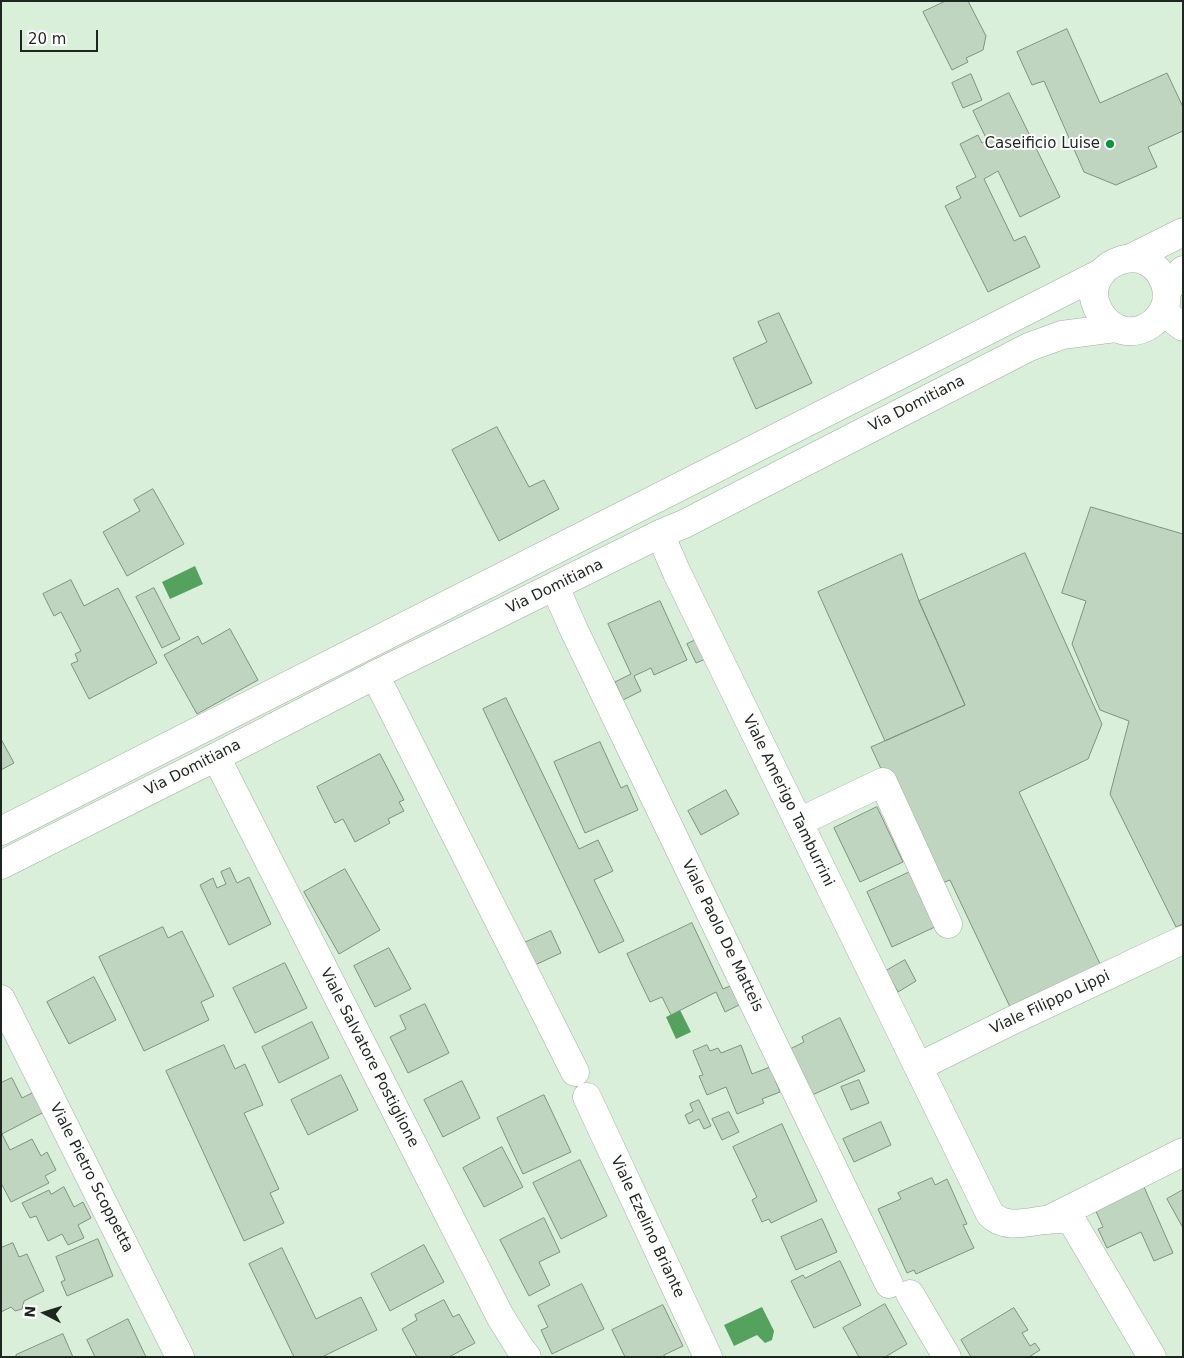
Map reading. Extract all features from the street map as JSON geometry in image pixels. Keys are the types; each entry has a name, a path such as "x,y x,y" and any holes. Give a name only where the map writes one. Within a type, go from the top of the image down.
{"street":[{"path":"1183,232 1131,258 1109,265 1101,273 1097,281 1095,290 1097,308 1107,323 1115,328 1124,331 1142,329 1171,310 1183,270"},
{"path":"1131,258 1152,264 1160,272 1165,282 1171,310"},
{"name":"Via Domitiana","path":"1,831 1101,273"},
{"name":"Via Domitiana","path":"1,865 375,675 660,534 684,524 1029,346 1062,335 1115,328"},
{"name":"Viale Amerigo Tamburrini","path":"660,534 990,1214 1001,1222 1015,1223 1048,1220"},
{"name":"Viale Paolo De Matteis","path":"555,587 900,1289 946,1357"},
{"path":"375,675 575,1072"},
{"name":"Viale Salvatore Postiglione","path":"216,757 500,1316 527,1357"},
{"path":"799,822 883,782 948,924"},
{"name":"Viale Filippo Lippi","path":"918,1067 1183,940"},
{"name":"Viale Pietro Scoppetta","path":"1,999 180,1357"},
{"name":"Viale Ezelino Briante","path":"587,1097 708,1357"},
{"path":"1048,1220 1183,1152"},
{"path":"1048,1220 1063,1219 1072,1221 1152,1357"}],"shaded area":[{"path":"195,566 203,584 170,599 162,582"},
{"path":"680,1010 691,1032 676,1039 666,1017"},
{"path":"762,1307 774,1331 772,1340 765,1343 757,1335 734,1346 724,1325"}],"building":[{"path":"946,1 968,1 986,36 983,50 966,58 968,62 952,70 923,12"},
{"path":"1067,29 1100,103 1167,73 1183,107 1183,131 1148,147 1157,167 1116,185 1084,172 1044,81 1032,85 1017,52"},
{"path":"971,74 982,100 963,108 952,83"},
{"path":"1009,93 1060,197 1020,217 998,171 984,179 1014,241 1025,236 1040,267 988,292 945,206 961,198 956,187 976,177 960,144 978,135 982,143 987,140 973,111"},
{"path":"779,313 812,383 756,409 733,358 767,342 758,322"},
{"path":"497,427 529,487 544,480 559,509 499,541 452,450"},
{"path":"153,489 184,544 127,576 103,532 140,511 134,500"},
{"path":"1091,507 1183,534 1183,924 1176,927 1110,794 1129,721 1100,710 1072,644 1086,601 1062,593"},
{"path":"1025,553 1102,724 1088,759 1019,792 1101,966 1011,1009 950,880 935,886 871,747 965,705 919,601"},
{"path":"902,554 919,601 965,705 885,741 818,592"},
{"path":"71,580 84,606 118,588 157,663 89,699 71,664 78,661 75,654 81,651 61,612 54,616 43,594"},
{"path":"154,588 180,639 162,648 136,597"},
{"path":"660,601 687,660 654,675 651,668 634,676 641,691 623,700 615,682 631,674 608,624"},
{"path":"230,629 258,680 197,714 164,655 198,636 202,644"},
{"path":"700,638 708,658 696,663 687,644"},
{"path":"506,698 579,849 598,840 613,871 594,880 624,941 599,953 483,709"},
{"path":"1,739 14,763 1,770"},
{"path":"600,742 621,788 627,785 638,810 585,833 554,762"},
{"path":"380,754 404,800 399,802 404,811 388,819 390,823 355,842 343,819 335,823 317,787"},
{"path":"726,790 739,814 701,835 688,811"},
{"path":"877,807 903,862 860,882 834,828"},
{"path":"230,868 237,883 249,877 271,924 229,945 200,885 213,878 217,888 226,884 221,872"},
{"path":"345,869 380,930 339,954 304,892"},
{"path":"912,871 937,926 892,947 867,892"},
{"path":"692,923 723,989 735,984 743,1003 725,1012 716,992 671,1015 662,997 650,1002 627,954"},
{"path":"163,927 168,938 182,931 214,996 201,1002 209,1020 144,1051 99,957"},
{"path":"551,931 561,953 535,965 524,943"},
{"path":"389,948 411,989 375,1007 354,966"},
{"path":"905,960 916,981 898,992 886,971"},
{"path":"285,963 307,1008 255,1033 233,988"},
{"path":"94,977 116,1020 69,1044 47,1002"},
{"path":"425,1004 449,1053 408,1073 390,1037 406,1029 400,1016"},
{"path":"840,1018 865,1071 810,1096 788,1050 804,1042 802,1037"},
{"path":"312,1022 329,1058 279,1083 262,1047"},
{"path":"224,1045 235,1069 245,1064 263,1105 244,1113 279,1189 270,1193 284,1223 244,1241 166,1071"},
{"path":"707,1045 710,1051 718,1048 721,1053 741,1045 752,1074 770,1067 780,1092 762,1099 764,1103 737,1114 726,1087 707,1095 699,1076 703,1075 693,1051"},
{"path":"341,1075 358,1110 308,1135 291,1100"},
{"path":"12,1078 22,1098 36,1091 46,1111 2,1134 10,1150 32,1139 41,1156 47,1152 56,1170 45,1176 49,1183 11,1202 1,1183 1,1083"},
{"path":"859,1080 869,1103 851,1110 841,1087"},
{"path":"462,1081 480,1118 443,1137 424,1100"},
{"path":"544,1095 571,1152 523,1174 497,1118"},
{"path":"699,1100 711,1126 704,1129 699,1119 689,1124 685,1115 693,1111 690,1104"},
{"path":"729,1112 739,1132 722,1140 712,1119"},
{"path":"881,1122 891,1145 854,1162 843,1139"},
{"path":"782,1124 817,1201 771,1223 769,1219 762,1222 752,1200 757,1197 733,1147"},
{"path":"502,1147 523,1187 484,1207 463,1168"},
{"path":"580,1160 607,1216 561,1239 533,1183"},
{"path":"932,1178 935,1185 947,1179 967,1224 963,1225 974,1248 916,1274 914,1270 907,1273 878,1209 901,1199 898,1193"},
{"path":"64,1187 74,1207 83,1202 91,1218 78,1225 84,1238 68,1245 62,1234 48,1241 36,1216 30,1218 22,1203 49,1190 51,1194"},
{"path":"1144,1187 1173,1253 1154,1261 1141,1232 1107,1248 1098,1229 1103,1227 1095,1209"},
{"path":"1183,1190 1183,1228 1167,1199"},
{"path":"544,1218 560,1252 539,1262 550,1285 529,1296 500,1240"},
{"path":"822,1219 837,1252 796,1270 781,1237"},
{"path":"98,1239 113,1276 67,1296 61,1282 65,1280 56,1257"},
{"path":"13,1243 19,1257 27,1254 44,1291 24,1301 22,1309 15,1311 11,1307 1,1312 1,1248"},
{"path":"424,1245 444,1282 390,1311 371,1274"},
{"path":"282,1248 316,1319 361,1297 377,1330 322,1357 294,1357 249,1264"},
{"path":"840,1261 861,1305 814,1328 791,1281 803,1275 805,1278"},
{"path":"582,1284 604,1329 552,1354 541,1330 548,1327 538,1306"},
{"path":"444,1300 453,1317 459,1314 475,1343 449,1357 417,1357 402,1329 417,1320 415,1315"},
{"path":"885,1304 907,1344 885,1357 859,1357 843,1328"},
{"path":"663,1305 683,1346 664,1355 664,1357 625,1357 612,1330"},
{"path":"1014,1308 1028,1330 1022,1333 1030,1346 1035,1343 1040,1350 1029,1357 971,1357 961,1340"},
{"path":"128,1319 146,1357 95,1357 87,1340"},
{"path":"63,1334 73,1357 16,1357 16,1355"}],"place":[{"name":"Caseificio Luise","path":"1110,144"}]}
